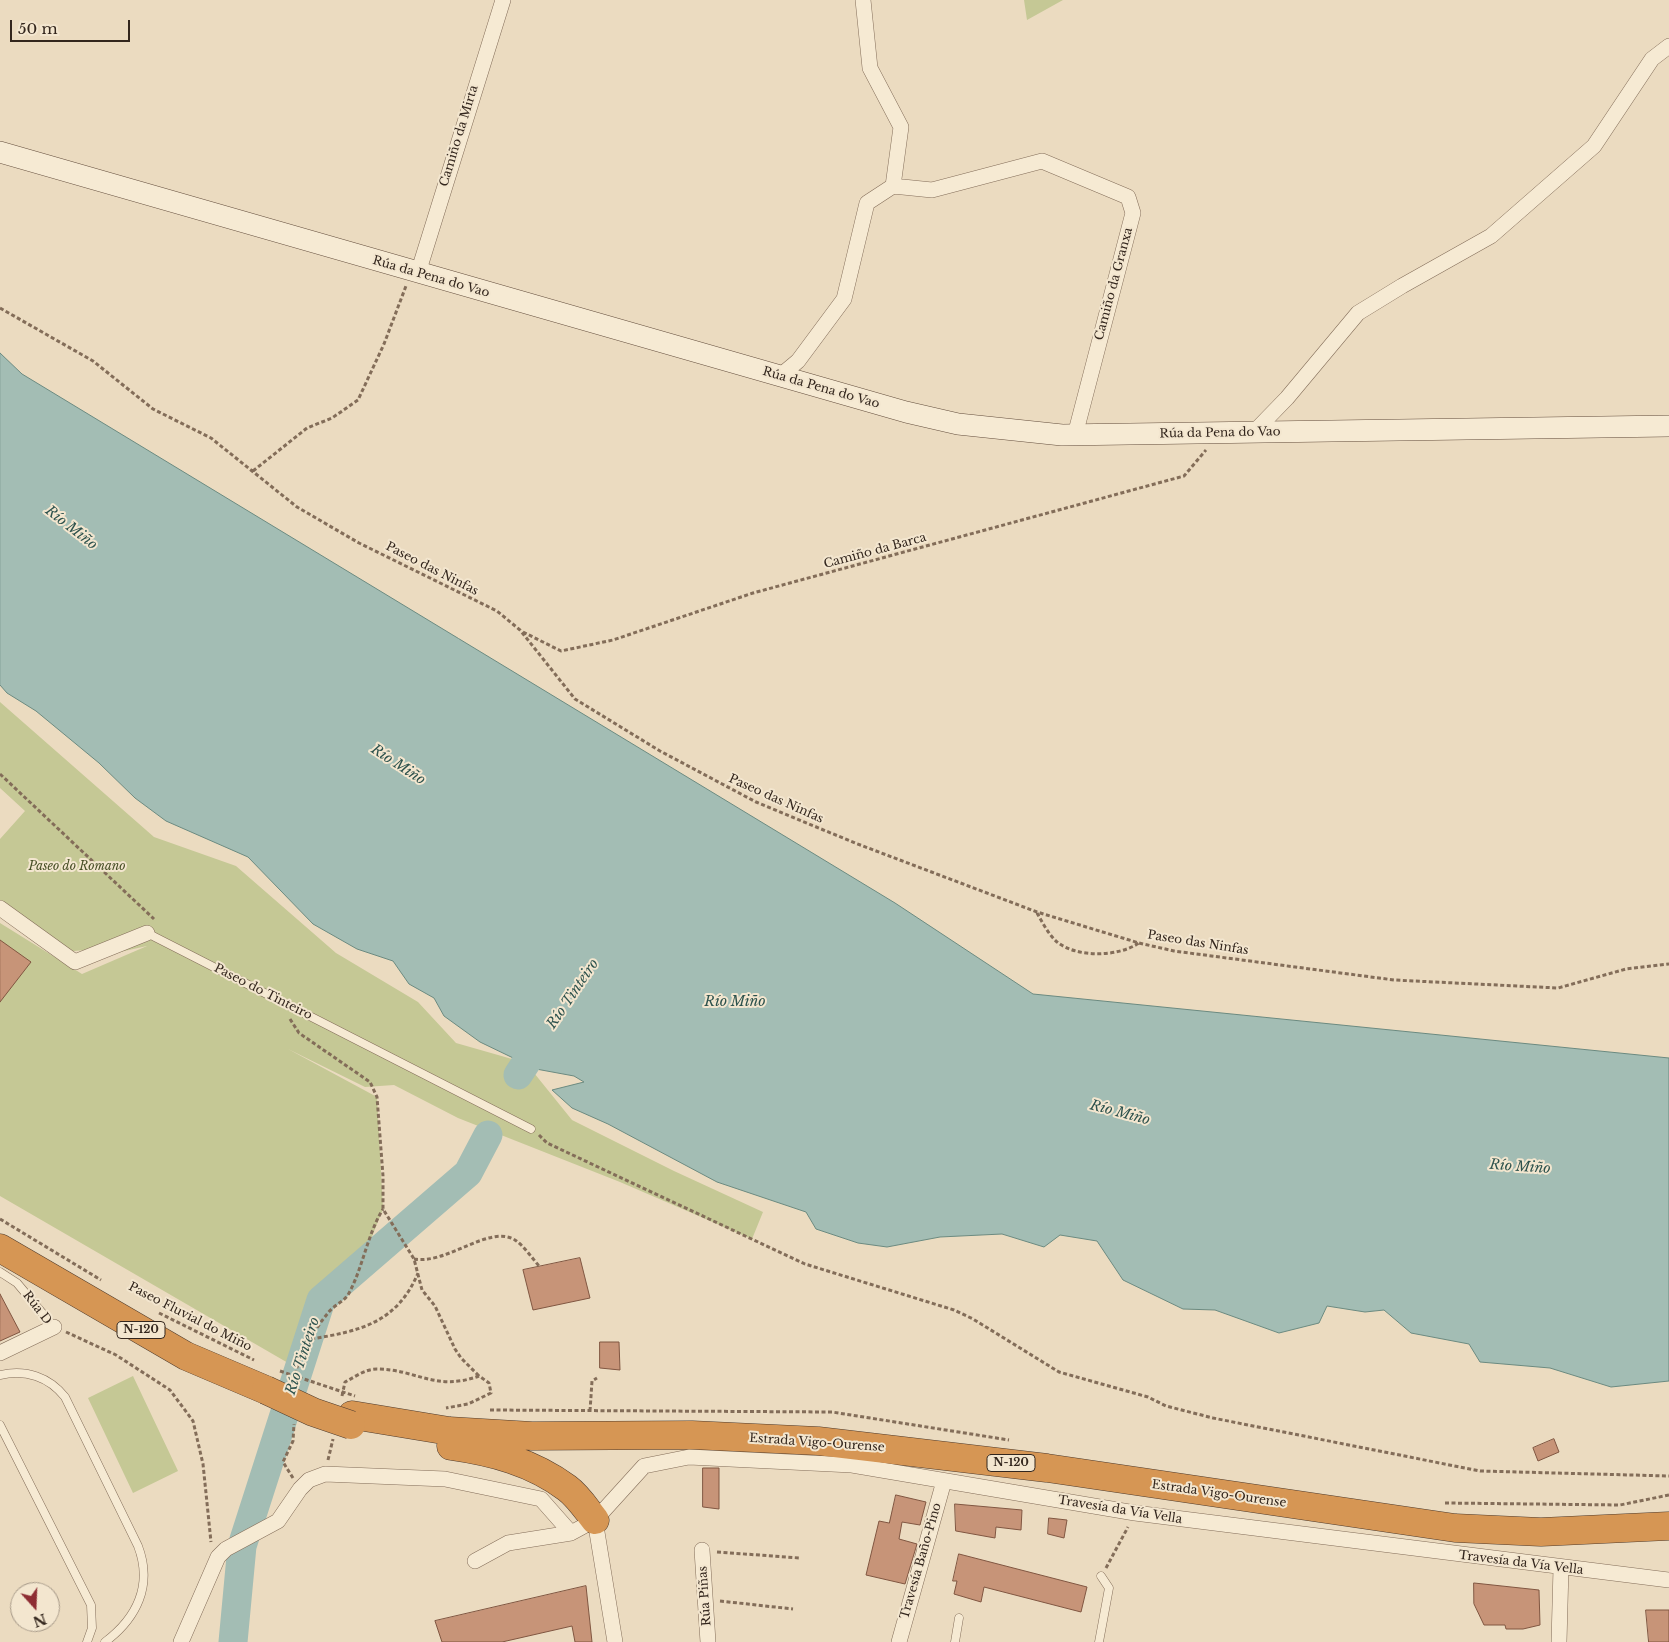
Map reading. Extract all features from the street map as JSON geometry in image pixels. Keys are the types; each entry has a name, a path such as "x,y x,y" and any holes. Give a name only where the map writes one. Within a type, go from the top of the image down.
{"highway":[{"name":"Estrada Vigo-Ourense","path":"8,1263 186,1356 270,1379 347,1415 397,1424 467,1432 532,1436 692,1435 818,1441 1038,1467 1455,1528 1541,1532 1669,1526"},
{"path":"347,1415 422,1442 470,1448 511,1458 530,1466 568,1489 595,1520"}],"main road":[{"name":"Rúa da Pena do Vao","path":"0,152 780,376 958,424 1075,435 1669,426"}],"street":[{"name":"Camiño da Mirta","path":"415,272 503,0"},
{"path":"780,376 798,361 844,299 867,204 893,186 902,127 870,68 863,0"},
{"path":"1254,432 1287,398 1358,313 1492,236 1594,146 1652,59 1669,46"},
{"name":"Camiño da Granxa","path":"893,186 932,190 1042,162 1128,197 1133,213 1075,435"},
{"path":"0,908 75,962 147,933"},
{"name":"Rúa D","path":"0,1353 54,1327"},
{"name":"Travesía da Vía Vella","path":"595,1520 644,1466 688,1457 852,1465 1135,1513 1561,1568 1669,1580"},
{"path":"181,1642 218,1556 242,1540 278,1521 300,1489 310,1480 325,1474 445,1478 541,1499 570,1533"},
{"name":"Travesía Baño-Pino","path":"899,1642 944,1481"},
{"path":"475,1561 508,1543 570,1533 595,1520 615,1642"},
{"name":"Rúa Piñas","path":"702,1550 708,1642"},
{"path":"1560,1642 1561,1568"}],"lane":[{"name":"Paseo do Tinteiro","path":"147,933 531,1129"},
{"name":"Rúa D","path":"8,1263 54,1327"},
{"path":"0,1375 22,1373 36,1375 56,1387 65,1397 140,1552 145,1570 141,1595 122,1627 104,1642"},
{"path":"0,1425 91,1605 92,1628 87,1642"},
{"path":"1099,1642 1108,1588 1101,1576"},
{"path":"955,1642 959,1618"}],"path":[{"path":"253,470 307,428 332,418 358,400 415,272"},
{"name":"Paseo das Ninfas","path":"0,308 93,361 153,409 211,438 297,507 360,543 497,612 520,630 575,699 660,751 756,802 855,843 1037,912 1139,943 1174,950 1394,980 1558,988 1626,969 1669,964"},
{"name":"Camiño da Barca","path":"520,630 562,651 613,640 753,593 1184,476 1221,433"},
{"path":"0,774 156,921 147,933"},
{"path":"1037,912 1056,942 1074,950 1100,954 1131,948 1139,943"},
{"path":"278,1000 299,1033 370,1082 377,1097 383,1176 383,1210 414,1259 422,1290 435,1306 455,1349 461,1358 489,1383 491,1393 468,1404 438,1409"},
{"path":"531,1129 547,1143 805,1264 954,1310 991,1329 1059,1372 1148,1397 1166,1406 1213,1418 1480,1471 1669,1476"},
{"path":"295,1385 295,1367 328,1312 347,1296 370,1242 376,1220 383,1210"},
{"path":"0,1220 102,1280"},
{"path":"414,1259 426,1261 435,1259 478,1241 502,1237 516,1241 539,1266"},
{"path":"311,1339 353,1332 378,1320 401,1302 412,1286 418,1272"},
{"name":"Paseo Fluvial do Miño","path":"153,1310 256,1360"},
{"path":"54,1327 116,1355 170,1390 193,1421 202,1464 212,1549 218,1556"},
{"path":"325,1474 347,1415 345,1382 366,1370 377,1368 433,1382 458,1382 479,1376"},
{"path":"590,1411 592,1381 597,1378"},
{"path":"270,1379 347,1415"},
{"path":"294,1422 293,1441 283,1462 300,1489"},
{"path":"1101,1576 1135,1513"},
{"path":"702,1550 800,1558"},
{"path":"705,1599 792,1609"}],"green space":[{"path":"1024,0 1063,0 1027,20"},
{"name":"Paseo do Romano","path":"0,702 154,837 236,866 336,953 418,1002 456,1043 526,1063 572,1120 674,1171 763,1212 752,1239 620,1182 458,1118 394,1085 365,1087 288,1049 377,1097 383,1209 363,1259 312,1297 295,1367 0,1196 0,923 82,974 147,946 115,953 85,950 64,952 0,900 0,839 25,811 0,788"},
{"path":"133,1376 178,1471 133,1493 88,1398"}],"water":[{"name":"Río Miño","path":"0,353 22,374 895,903 1033,994 1669,1058 1669,1381 1611,1387 1550,1368 1480,1362 1469,1344 1411,1333 1384,1310 1365,1312 1327,1306 1319,1323 1279,1333 1215,1310 1183,1309 1123,1280 1097,1241 1060,1235 1044,1247 1002,1234 940,1237 887,1247 858,1243 816,1229 806,1212 717,1182 608,1124 572,1108 552,1090 584,1082 574,1076 536,1069 480,1042 444,1016 434,998 409,984 393,961 357,949 313,924 248,857 166,821 135,798 99,763 36,711 7,693 0,685"}],"building":[{"path":"0,940 31,962 0,1002"},
{"path":"580,1258 590,1298 533,1310 523,1270"},
{"path":"0,1294 20,1332 0,1341"},
{"path":"600,1342 619,1342 620,1370 600,1368"},
{"path":"1554,1439 1559,1452 1538,1461 1533,1448"},
{"path":"703,1468 719,1468 719,1509 703,1507"},
{"path":"896,1495 926,1502 920,1525 902,1522 899,1539 917,1544 905,1584 866,1575 879,1521 889,1523"},
{"path":"955,1504 1022,1510 1021,1530 996,1527 995,1538 956,1531"},
{"path":"1049,1518 1067,1520 1064,1538 1048,1534"},
{"path":"959,1554 1087,1587 1081,1612 984,1587 981,1602 954,1594 957,1581 953,1581"},
{"path":"1474,1583 1539,1590 1540,1625 1523,1629 1506,1629 1505,1625 1484,1625 1474,1604"},
{"path":"586,1586 592,1642 575,1642 572,1626 502,1642 442,1642 435,1621"},
{"path":"1646,1610 1669,1610 1669,1642 1649,1642"}],"waterway":[{"name":"Río Tinteiro","path":"518,1075 547,1031"},
{"name":"Río Tinteiro","path":"233,1642 242,1546 321,1300 468,1173 488,1135"}]}
